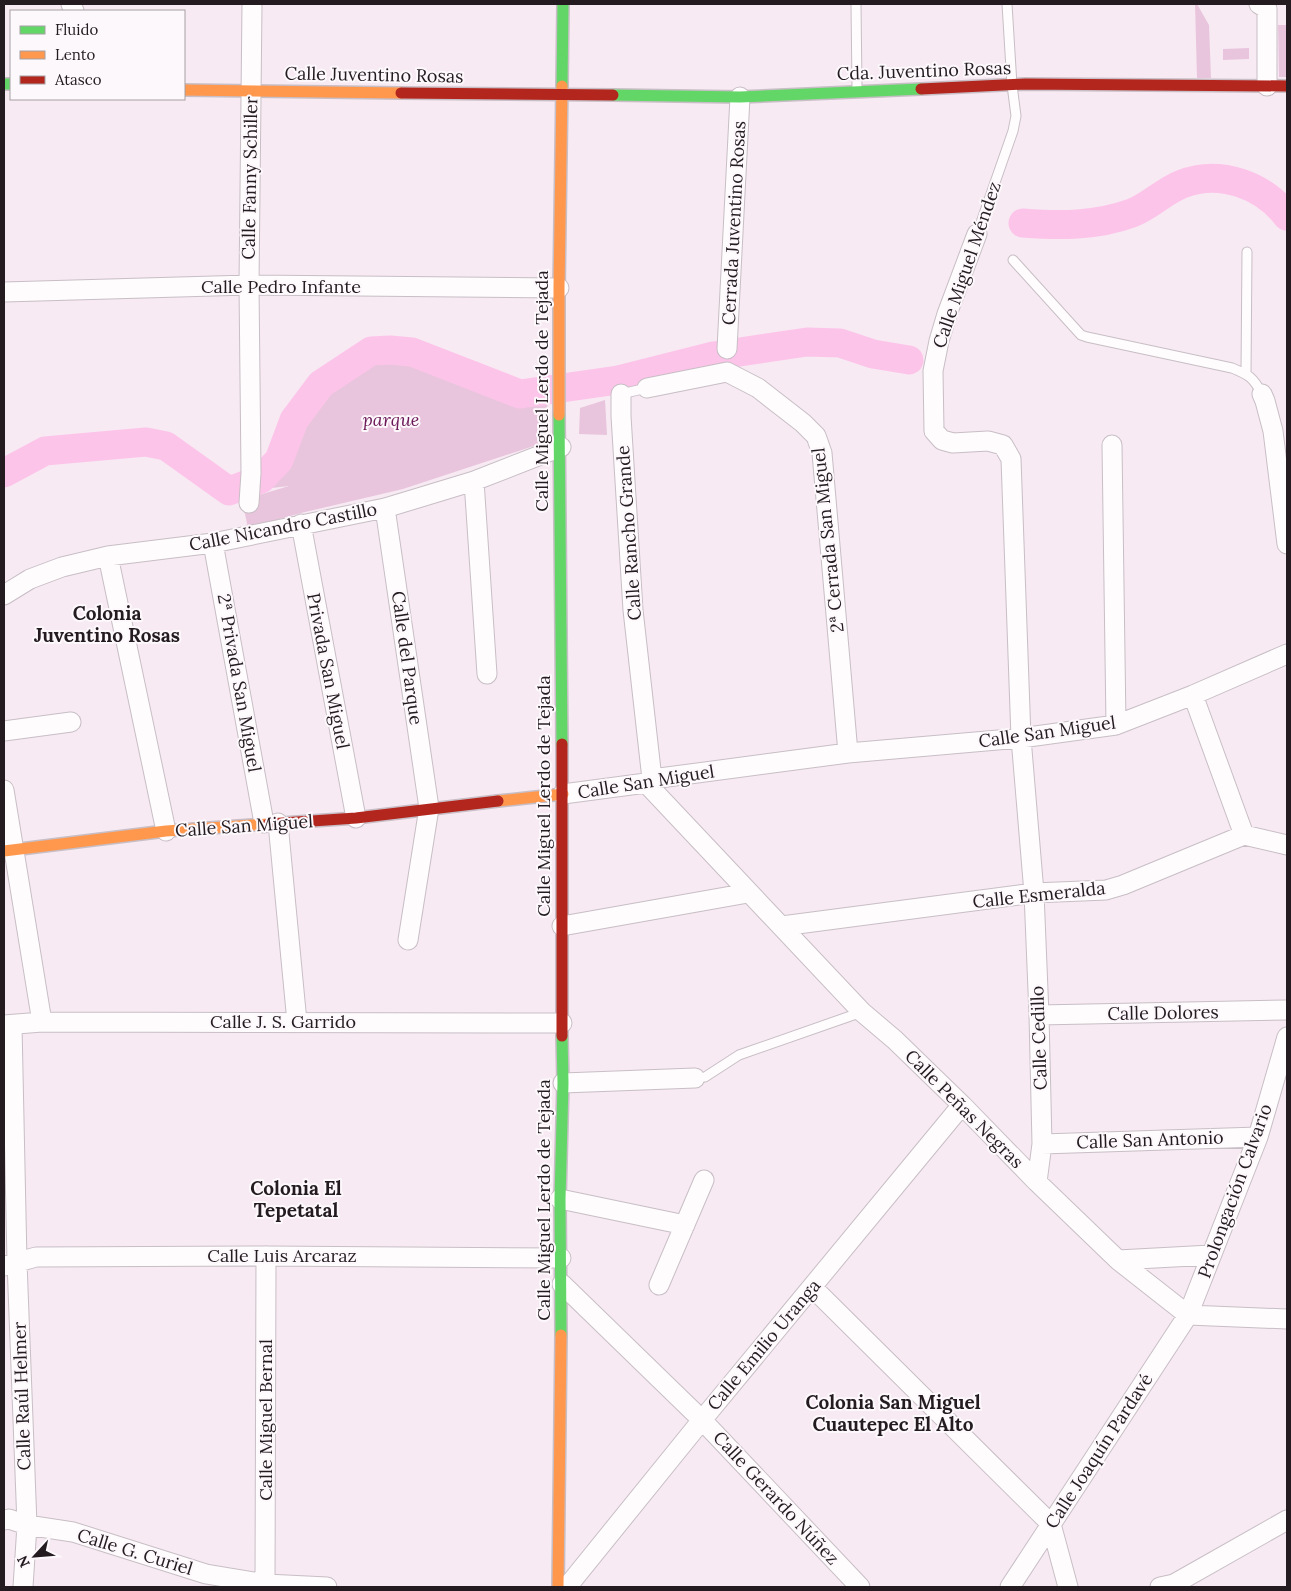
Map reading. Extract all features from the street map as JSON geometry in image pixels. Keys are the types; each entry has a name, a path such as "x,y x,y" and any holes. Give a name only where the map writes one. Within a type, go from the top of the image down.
{"street":[{"name":"Calle Fanny Schiller","path":"250,487 249,285 252,4"},
{"name":"Calle Miguel Lerdo de Tejada","path":"558,1587 562,1284 560,1199 563,1083 559,288 563,4"},
{"path":"1259,4 1267,9 1267,86"},
{"name":"Cda. Juventino Rosas","path":"563,95 740,97 1012,85 1287,86"},
{"name":"Calle Juventino Rosas","path":"185,90 563,95"},
{"name":"Cerrada Juventino Rosas","path":"727,349 740,97"},
{"name":"Calle Miguel Méndez","path":"977,234 939,341 933,371 934,430 942,440 953,443 988,441 1003,445 1011,460 1020,738"},
{"name":"Calle Pedro Infante","path":"4,292 249,285 559,288"},
{"name":"Calle Rancho Grande","path":"647,388 727,372"},
{"name":"2ª Cerrada San Miguel","path":"727,372 758,388 803,423 816,436 822,453 848,753"},
{"name":"Calle Rancho Grande","path":"621,394 633,610 649,781"},
{"path":"1262,394 1280,432 1287,544"},
{"name":"Calle Nicandro Castillo","path":"4,595 30,580 62,567 108,556 213,542 385,508 474,481 560,440"},
{"path":"1112,445 1116,724"},
{"path":"474,481 487,674"},
{"name":"Calle del Parque","path":"385,508 429,808 408,940"},
{"name":"Privada San Miguel","path":"301,524 356,818"},
{"name":"2ª Privada San Miguel","path":"213,542 271,823 297,1022"},
{"path":"108,556 166,831"},
{"name":"Calle San Miguel","path":"9,850 166,831 356,818 429,808 563,794 848,753 1020,738 1116,724 1193,695 1287,654"},
{"path":"1193,695 1244,835 1287,845"},
{"path":"4,731 71,722"},
{"name":"Calle Cedillo","path":"1020,738 1034,893 1039,1015 1042,1144 1037,1182"},
{"name":"Calle Peñas Negras","path":"649,781 748,893 782,926 862,1012 895,1040 1118,1260 1188,1315"},
{"path":"4,790 9,850 42,1022"},
{"name":"Calle Esmeralda","path":"782,926 1034,893 1106,890 1123,885 1244,835"},
{"path":"562,926 748,893"},
{"name":"Calle Dolores","path":"1039,1015 1287,1010"},
{"name":"Calle J. S. Garrido","path":"8,1025 42,1022 562,1022"},
{"name":"Calle Raúl Helmer","path":"8,1025 10,1264 27,1525 23,1587"},
{"name":"Prolongación Calvario","path":"1188,1315 1258,1137 1287,1038"},
{"path":"563,1083 700,1077"},
{"name":"Calle Emilio Uranga","path":"567,1587 962,1105"},
{"name":"Calle San Antonio","path":"1042,1144 1258,1137"},
{"path":"659,1285 704,1180"},
{"path":"560,1199 685,1225"},
{"path":"1118,1260 1211,1255"},
{"name":"Calle Miguel Bernal","path":"266,1256 266,1586"},
{"name":"Calle Luis Arcaraz","path":"10,1264 36,1257 561,1258"},
{"name":"Calle Gerardo Núñez","path":"562,1284 702,1420 860,1587"},
{"path":"812,1288 1051,1524 1068,1587"},
{"path":"1188,1315 1287,1319"},
{"name":"Calle Joaquín Pardavé","path":"1010,1587 1188,1315"},
{"name":"Calle G. Curiel","path":"4,1520 9,1519 27,1525 73,1532 206,1574 266,1586 327,1587"},
{"path":"1171,1586 1287,1520"}],"lane":[{"path":"856,4 857,91"},
{"name":"Calle Miguel Méndez","path":"977,234 1014,131 1016,116 1012,85 1007,4"},
{"path":"1246,373 1247,252"},
{"path":"1013,260 1081,335 1087,338 1232,368 1246,373 1254,380 1262,394"},
{"name":"Calle Rancho Grande","path":"621,394 647,388"},
{"path":"700,1077 739,1055 862,1012"}],"green space":[{"path":"1195,4 1197,4 1209,25 1211,78 1197,78"},
{"path":"1278,25 1287,25 1287,77 1279,77"},
{"path":"1249,48 1249,59 1223,60 1223,49"},
{"name":"parque","path":"371,351 412,352 520,394 548,390 546,442 403,489 301,513 248,528 242,500 289,486 263,489 261,479 279,460 294,420 321,384"},
{"path":"605,400 607,435 579,434 580,408"}],"waterway":[{"path":"1023,223 1078,224 1118,217 1145,207 1169,190 1182,184 1211,178 1226,179 1253,188 1277,205 1287,216"},
{"path":"4,473 45,451 146,442 166,446 229,491 261,479 279,460 294,420 321,384 371,351 412,352 520,394 618,380 713,356 807,342 840,343 873,354 909,360"}],"traffic: fast":[{"path":"562,86 563,4"},
{"path":"4,84 10,84"},
{"path":"613,95 740,97 921,89"},
{"path":"559,415 562,744"},
{"path":"561,1335 562,1036"}],"traffic: slow":[{"path":"559,415 562,86"},
{"path":"185,90 401,93"},
{"path":"498,801 563,794"},
{"path":"4,851 166,831 268,824"},
{"path":"558,1587 561,1335"}],"traffic: jam":[{"path":"921,89 1025,84 1287,86"},
{"path":"401,93 613,95"},
{"path":"562,744 562,1036"},
{"path":"268,824 356,818 498,801"}],"district":[{"name":"Colonia Juventino Rosas","path":"107,624"},
{"name":"Colonia El Tepetatal","path":"296,1199"},
{"name":"Colonia San Miguel Cuautepec El Alto","path":"893,1413"}]}
